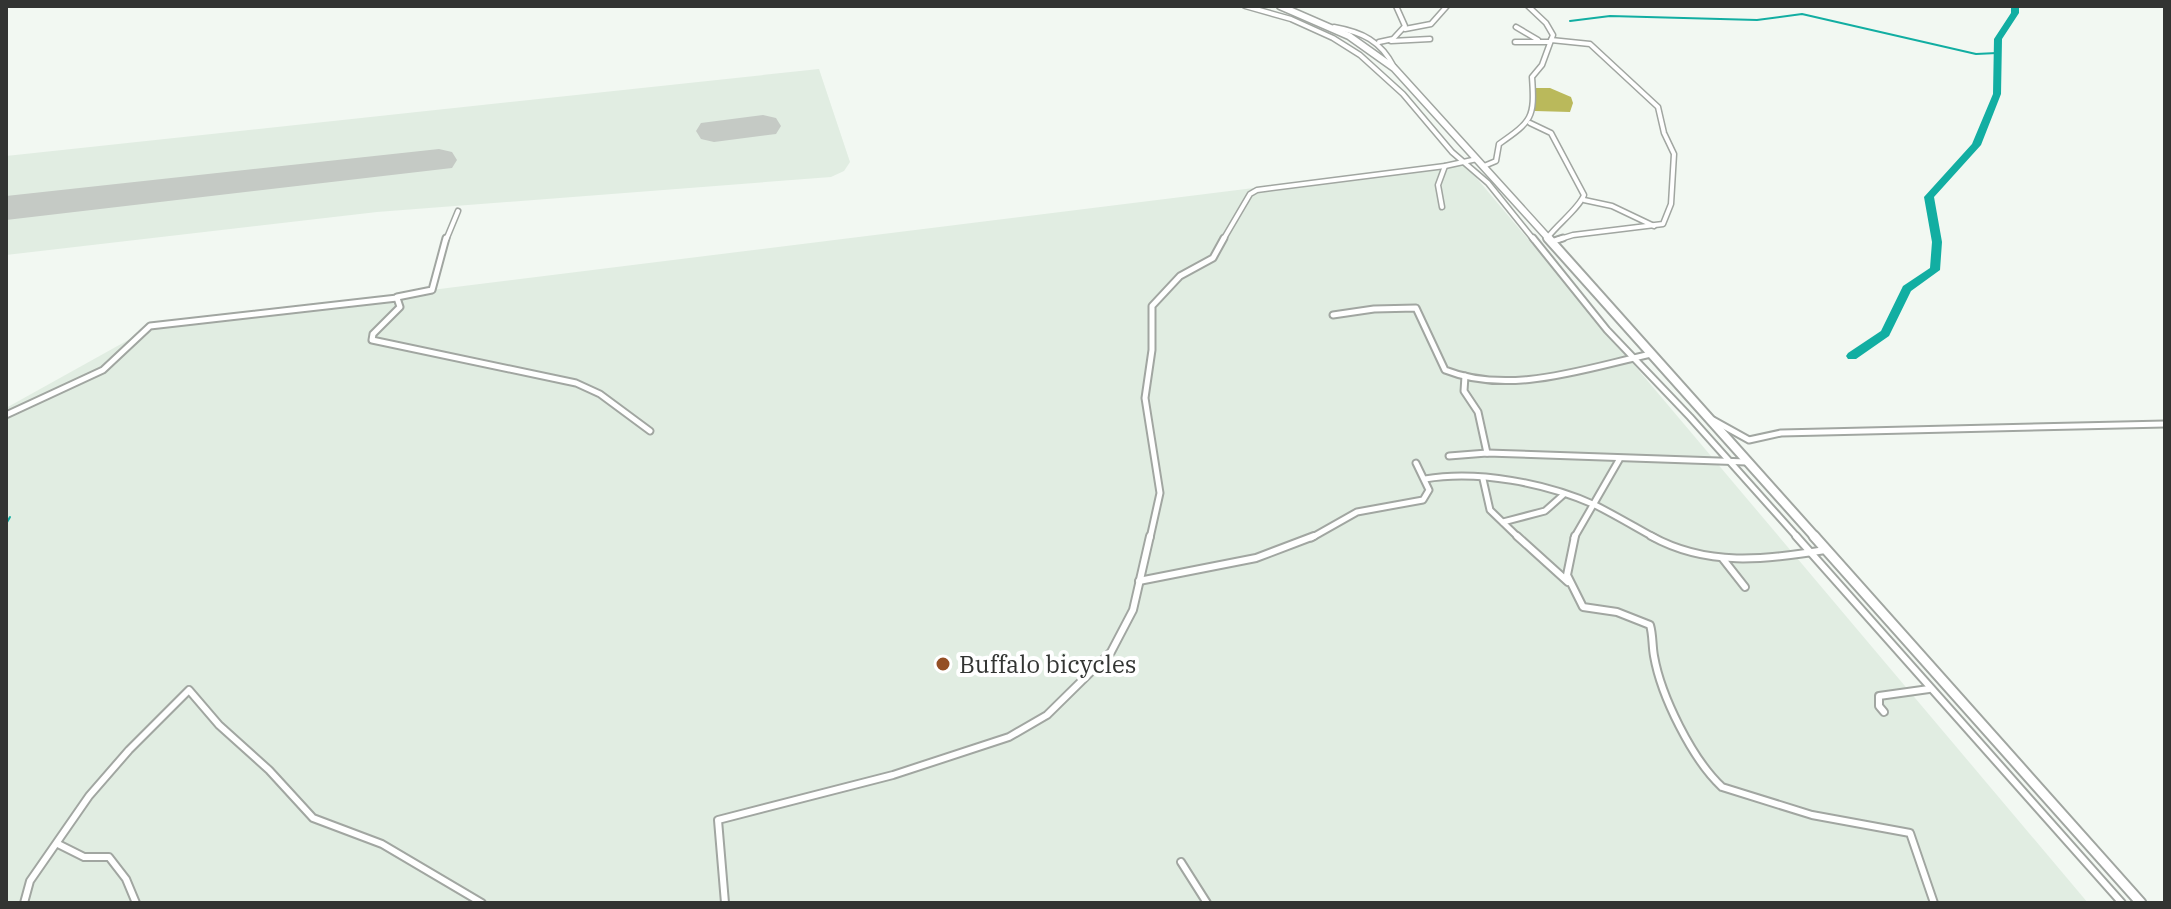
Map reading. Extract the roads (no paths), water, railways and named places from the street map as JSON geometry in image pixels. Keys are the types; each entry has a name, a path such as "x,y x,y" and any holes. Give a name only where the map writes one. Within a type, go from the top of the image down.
{"main road":[{"path":"1280,6 1334,27 1363,43 1394,67 2141,903"}],"street":[{"path":"1245,6 1291,19 1324,33 1360,55 1403,94 1463,162 1488,183 1607,330 1731,463 2122,903"},
{"path":"1396,6 1405,20 1404,29"},
{"path":"1390,40 1404,29 1431,24 1447,6"},
{"path":"1484,166 1496,161 1499,144 1530,123 1535,113 1532,77 1542,65 1553,35 1548,25 1528,6"},
{"path":"1334,27 1357,31 1378,42 1394,67"},
{"path":"1516,27 1539,41"},
{"path":"1378,42 1430,39"},
{"path":"1515,42 1590,44 1660,109 1662,127 1674,154 1674,187 1665,223 1656,227 1549,240"},
{"path":"1530,123 1551,133 1584,200"},
{"path":"725,903 718,820 893,775 1009,737 1047,715 1111,652 1133,610 1160,493 1145,398 1152,350 1151,310 1163,291 1180,276 1213,258 1253,191 1445,166 1477,159"},
{"path":"1442,207 1438,185 1445,166"},
{"path":"1584,200 1612,206 1656,227"},
{"path":"1549,240 1562,218 1584,200"},
{"path":"6,415 102,370 118,359 134,336 150,326 397,298 432,290 447,236 458,211"},
{"path":"397,298 400,307 373,334 372,340 576,383 593,390 650,431"},
{"path":"1333,315 1374,309 1416,308 1442,366 1450,373 1465,376 1498,380 1529,379 1651,354"},
{"path":"1465,376 1464,391 1485,430 1487,453"},
{"path":"1705,416 1745,439"},
{"path":"1730,443 1781,433 2165,424"},
{"path":"1449,456 1487,453 1562,457 1584,455 1619,460 1747,462"},
{"path":"1619,460 1575,534 1566,569 1569,582 1583,607 1637,617 1650,625 1654,656 1680,721 1712,781 1722,787 1812,815 1910,833 1934,903"},
{"path":"1139,581 1256,558 1306,541 1357,512 1423,500 1428,495 1425,479 1416,463"},
{"path":"1425,479 1442,476 1522,482 1594,505 1663,543 1738,561 1826,550"},
{"path":"1483,478 1490,510 1550,569 1569,582"},
{"path":"1503,522 1545,511 1563,495"},
{"path":"1719,557 1726,561 1735,580 1745,587"},
{"path":"1884,712 1879,706 1879,696 1929,689"},
{"path":"24,903 26,885 94,790 189,690 219,725 269,770 313,818 382,844 482,903"},
{"path":"58,844 84,857 111,858 126,879 136,903"},
{"path":"1181,862 1207,903"}],"waterway":[{"path":"1852,356 1885,333 1907,289 1935,270 1937,242 1929,197 1976,145 1997,94 1998,39 2015,13 2015,6"},
{"path":"1570,21 1610,16 1757,20 1802,14 1976,54 1997,53"},
{"path":"6,524 10,517"}],"place":[{"name":"Buffalo bicycles","path":"943,664"}]}
